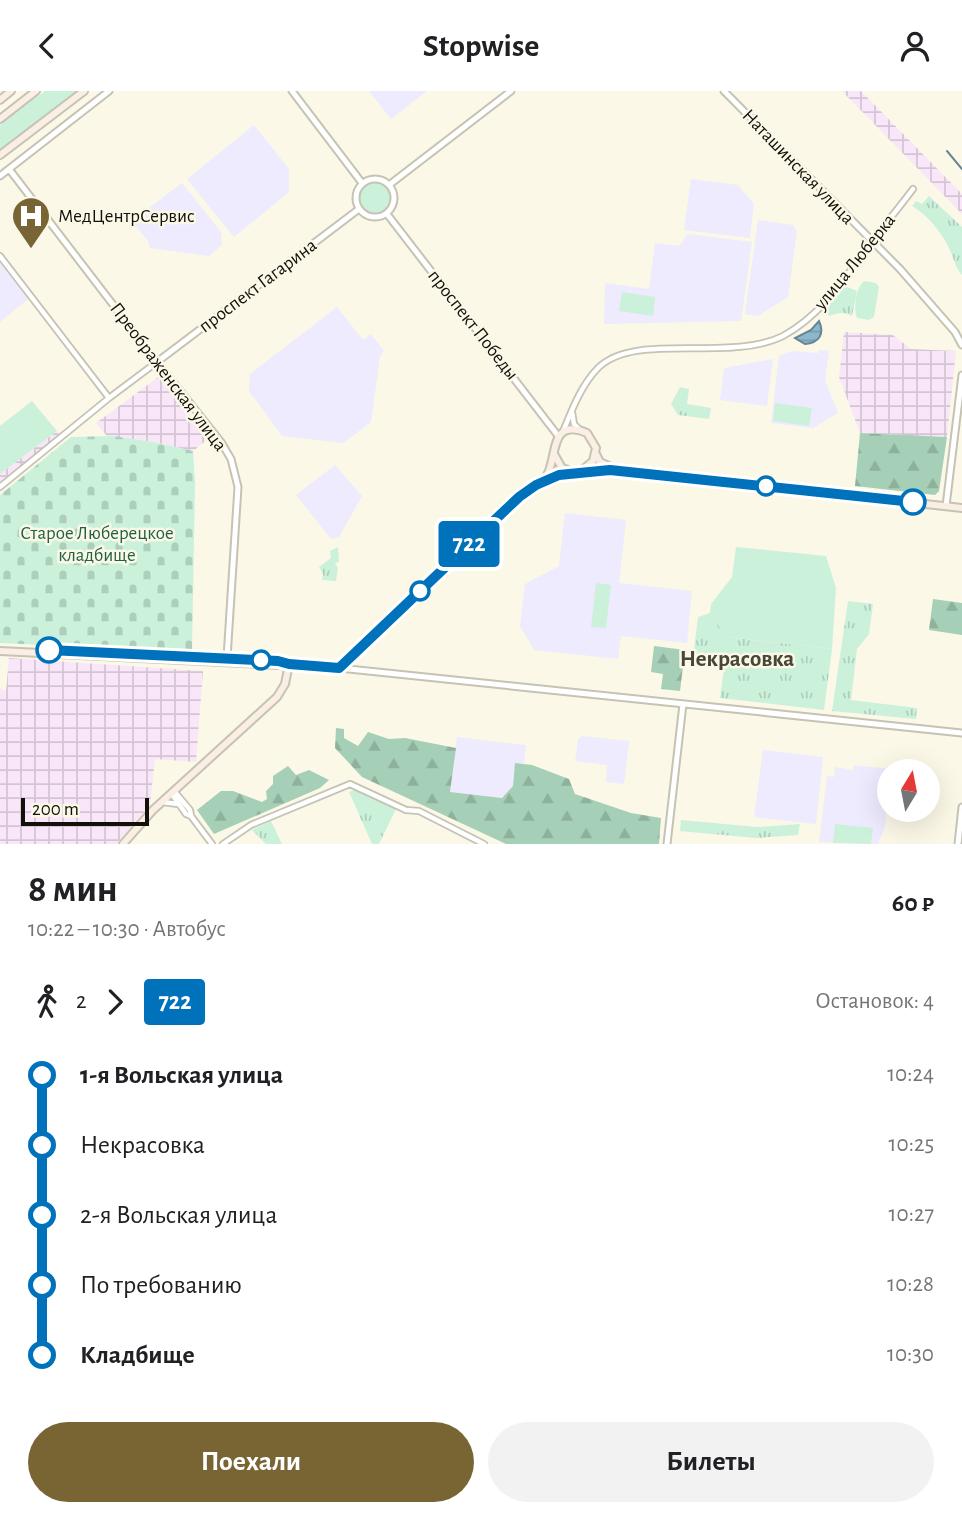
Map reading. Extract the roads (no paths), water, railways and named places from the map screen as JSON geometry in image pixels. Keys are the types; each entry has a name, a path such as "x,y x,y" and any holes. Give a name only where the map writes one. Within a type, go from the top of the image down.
{"main road":[{"path":"0,100 11,91"},
{"path":"0,119 36,91"},
{"path":"0,155 84,91"},
{"path":"0,649 227,658 339,668 508,507 548,475 560,435 571,430 581,431 591,437 603,464 625,471"},
{"path":"554,448 558,463 567,471 625,471 962,508"},
{"path":"536,485 590,466 596,453"},
{"path":"0,649 277,666 289,664"},
{"path":"123,844 172,792 277,697 285,684 289,664"}],"street":[{"path":"0,176 107,91"},
{"path":"292,91 362,183"},
{"path":"389,185 511,91"},
{"name":"Наташинская улица","path":"724,91 900,269 953,329 962,345"},
{"name":"Преображенская улица","path":"9,169 221,442 235,469 238,487 237,521 227,658"},
{"path":"379,179 389,185 394,203 387,213 372,218 359,209 355,198 362,183 379,179"},
{"name":"улица Люберка","path":"560,435 596,370 613,357 625,352 736,348 782,336 824,305 913,189"},
{"name":"проспект Гагарина","path":"157,362 359,209"},
{"name":"проспект Победы","path":"387,213 560,435"},
{"path":"0,256 109,398"},
{"path":"0,487 157,362"},
{"path":"946,506 962,375"},
{"path":"572,411 574,424 581,431"},
{"path":"339,668 962,733"},
{"path":"667,844 683,704"},
{"path":"180,802 182,783"},
{"path":"223,844 251,825 348,784 406,810 419,811 484,844"},
{"path":"172,792 190,810 191,816 212,844"},
{"path":"162,802 180,802"},
{"path":"958,844 962,807"}],"water":[{"path":"819,321 821,334 817,340 805,344 795,338 811,330"}],"waterway":[{"path":"947,151 962,169"}],"place":[{"name":"МедЦентрСервис","path":"31,250"}],"district":[{"name":"Некрасовка","path":"737,659"}],"park label":[{"name":"Старое Люберецкое кладбище","path":"97,544"}]}
